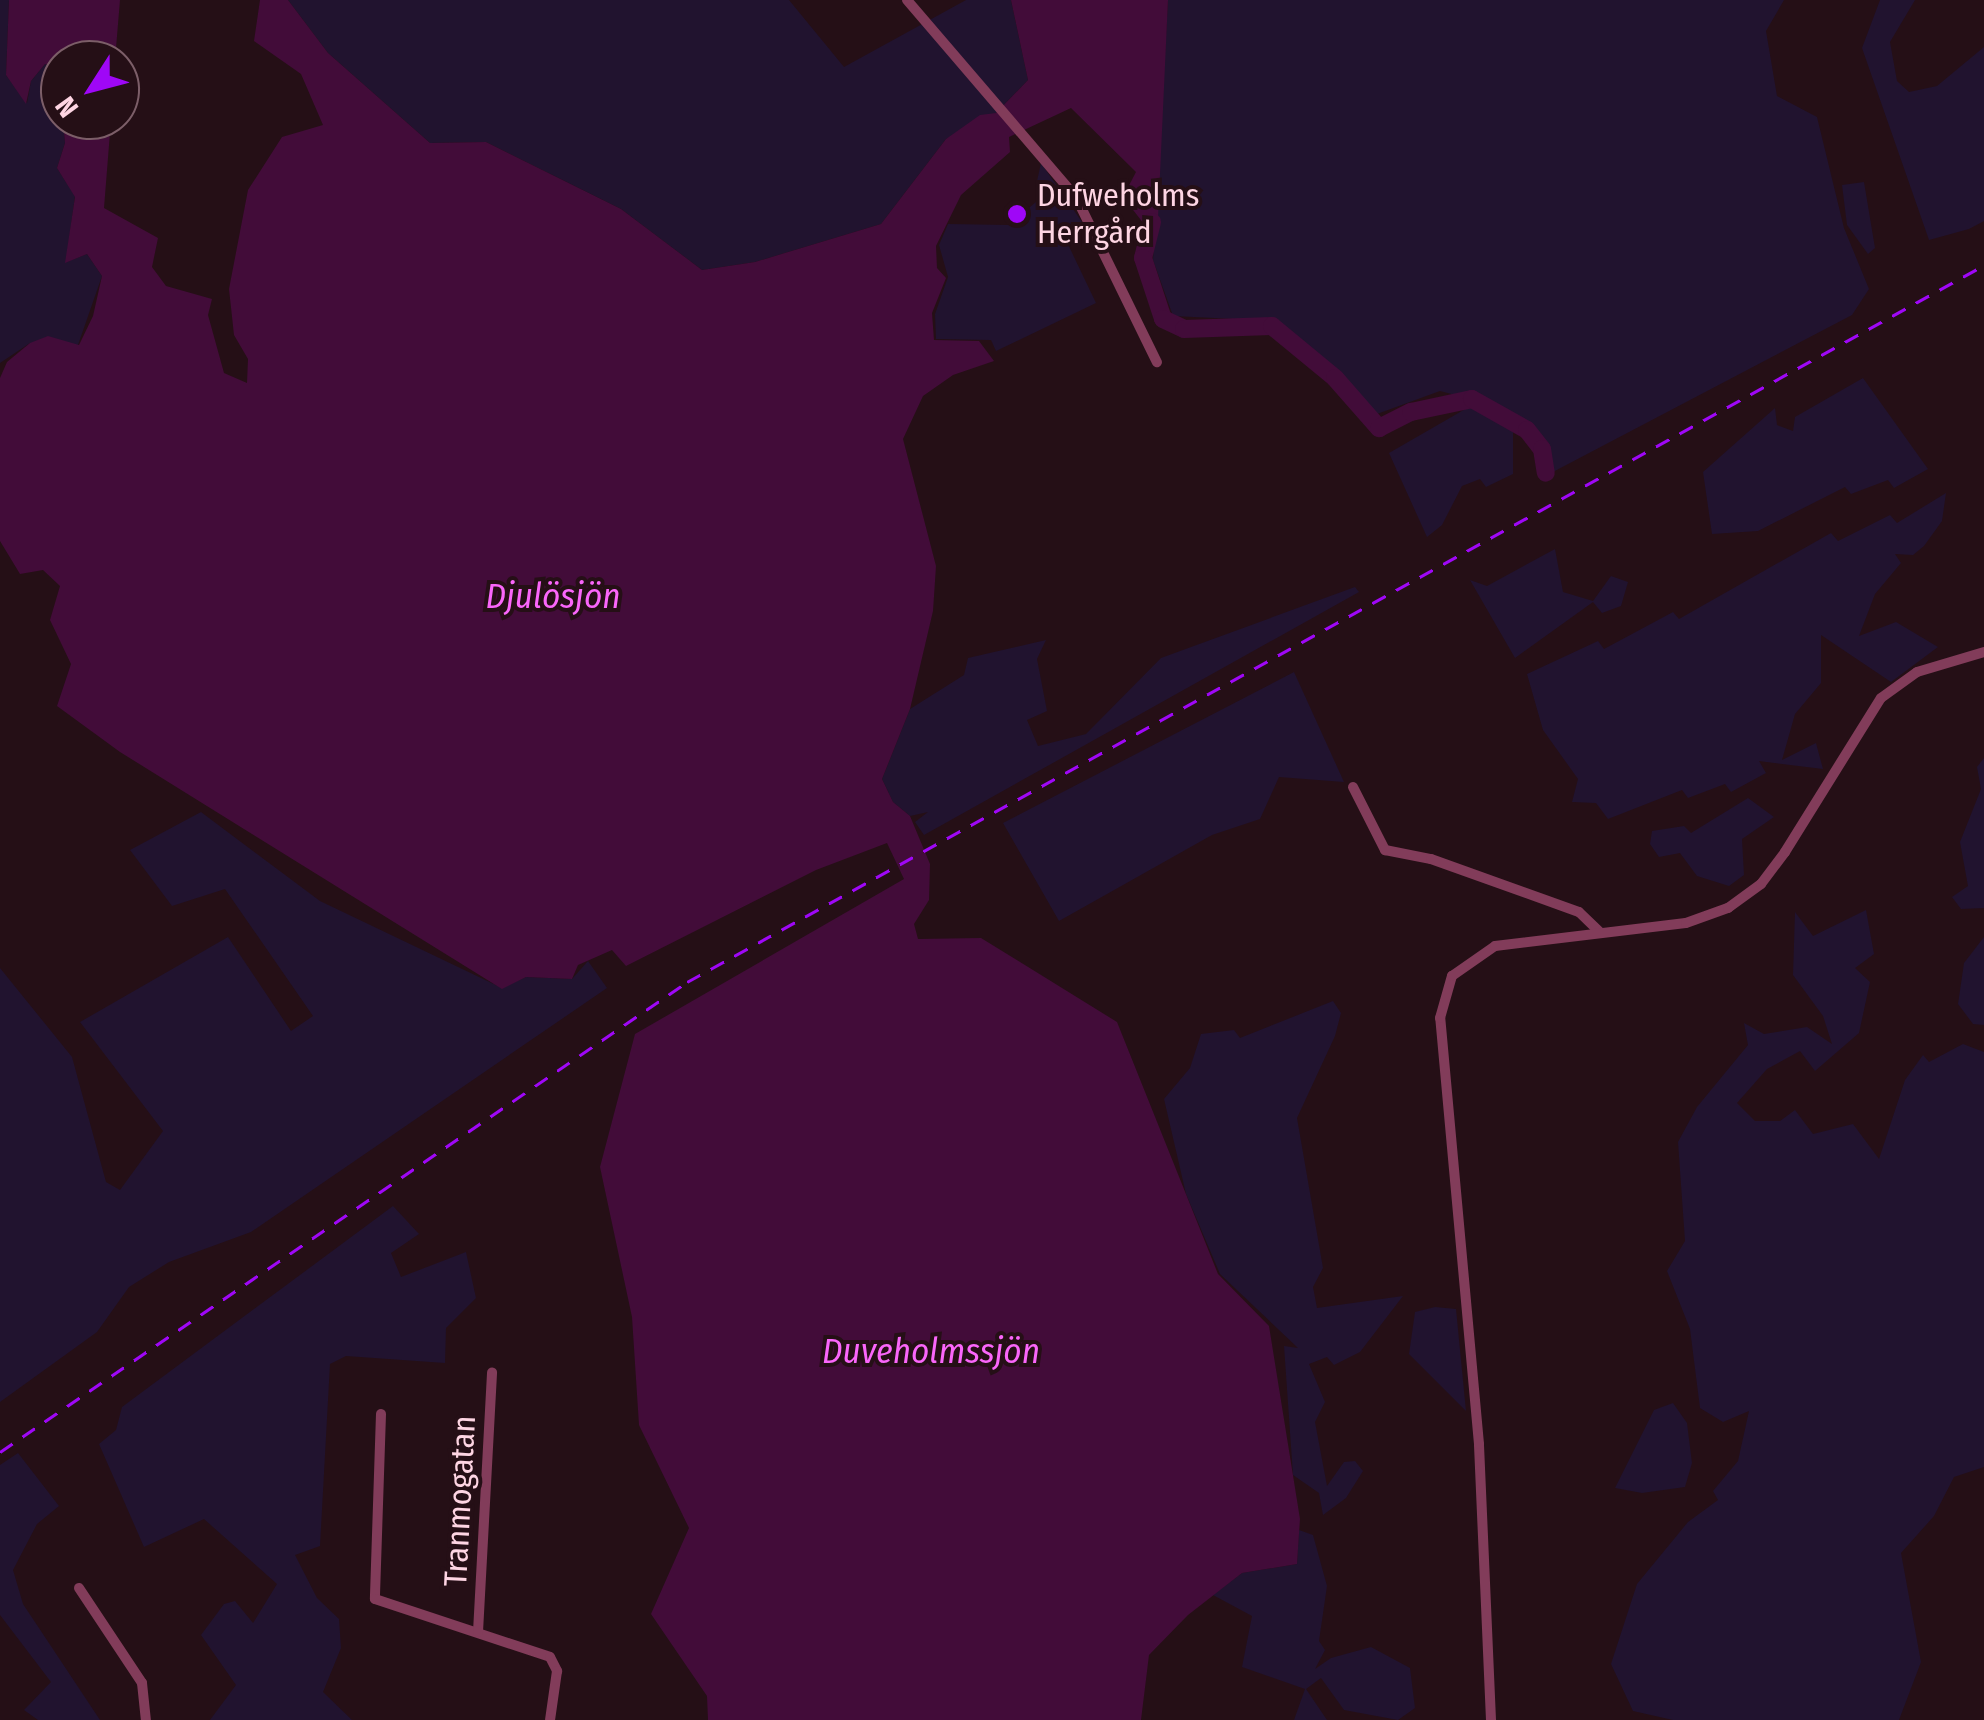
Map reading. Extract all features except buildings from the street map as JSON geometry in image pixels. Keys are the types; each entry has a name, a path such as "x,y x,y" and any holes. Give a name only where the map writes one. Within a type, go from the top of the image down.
{"street":[{"path":"907,0 1076,198 1157,362"},
{"path":"1491,1720 1479,1444 1442,1002 1452,976 1486,951 1600,932 1686,923 1748,896 1784,852 1880,698 1917,672 1984,652"},
{"path":"1353,787 1385,850 1432,859 1579,912 1600,932"},
{"name":"Tranmogatan","path":"478,1632 492,1372"},
{"path":"381,1414 375,1599 556,1662 550,1720"},
{"path":"79,1588 142,1684 146,1720"}],"shaded area":[{"path":"0,0 9,0 6,75 27,103 31,81 40,70 40,140 65,140 57,168 75,196 66,262 87,254 102,276 78,345 30,343 0,363"},
{"path":"288,0 789,0 844,67 966,0 1011,0 1028,80 996,113 946,139 881,224 755,262 702,270 621,209 486,142 430,143 328,53"},
{"path":"1168,0 1784,0 1766,31 1777,96 1817,117 1844,228 1869,289 1852,315 1551,473 1539,438 1478,401 1440,391 1377,414 1276,321 1173,316 1153,260"},
{"path":"1880,0 1915,0 1890,42 1897,81 1909,92 1937,86 1984,47 1984,221 1969,229 1929,240 1862,48"},
{"path":"1041,163 1082,222 1065,238 1096,303 996,351 991,340 936,339 935,314 948,277 939,245 948,224 1009,225 1050,190 1048,182 1037,181"},
{"path":"1864,182 1875,248 1868,254 1847,225 1842,185"},
{"path":"1863,378 1928,469 1894,488 1888,480 1851,494 1845,487 1758,531 1712,534 1703,472 1775,408 1777,425 1793,431 1795,417"},
{"path":"1474,404 1513,425 1513,474 1486,487 1480,479 1462,486 1442,525 1427,537 1389,453"},
{"path":"1946,493 1942,521 1924,546 1913,555 1895,554 1901,563 1875,594 1859,636 1896,622 1938,647 1891,682 1821,635 1821,683 1795,714 1782,760 1816,743 1823,769 1759,761 1766,773 1731,792 1725,784 1688,798 1682,790 1608,819 1596,803 1572,802 1578,779 1543,730 1527,674 1598,641 1604,649 1673,612 1679,619 1831,533 1838,541 1890,515 1897,523"},
{"path":"1555,549 1563,592 1593,601 1611,576 1628,582 1621,606 1602,613 1593,602 1515,658 1470,580 1487,586"},
{"path":"1355,587 1359,592 924,835 915,822 928,812 910,816 893,802 882,779 910,709 964,675 968,658 1046,640 1037,659 1047,711 1027,720 1038,746 1086,734 1161,658"},
{"path":"1294,672 1344,782 1279,777 1260,819 1212,835 1059,921 1003,823"},
{"path":"1984,758 1984,908 1961,909 1952,897 1968,886 1960,842 1981,789 1977,767"},
{"path":"1748,798 1774,817 1742,839 1744,875 1729,886 1697,876 1680,853 1659,857 1650,844 1652,831 1684,826 1691,833"},
{"path":"201,812 320,901 502,988 526,977 572,979 588,961 607,988 251,1232 169,1262 129,1287 97,1332 0,1402 0,968 72,1057 106,1182 120,1190 163,1131 80,1022 228,937 291,1031 313,1016 225,889 172,906 130,850"},
{"path":"1866,910 1874,954 1855,968 1870,982 1859,1033 1815,1071 1800,1051 1767,1069 1737,1103 1755,1121 1780,1121 1795,1110 1813,1134 1853,1124 1879,1159 1905,1080 1923,1055 1929,1062 1963,1044 1984,1052 1984,1467 1954,1477 1934,1516 1901,1553 1921,1662 1899,1720 1673,1720 1633,1711 1611,1664 1637,1584 1688,1522 1718,1500 1713,1491 1738,1461 1749,1411 1723,1422 1700,1408 1690,1329 1667,1271 1685,1241 1678,1142 1697,1107 1748,1045 1744,1023 1764,1034 1807,1027 1832,1044 1823,1016 1793,975 1795,912 1813,936"},
{"path":"1984,937 1984,1025 1973,1024 1958,1004 1964,963"},
{"path":"1333,1001 1341,1013 1335,1036 1297,1118 1323,1268 1313,1287 1317,1308 1403,1296 1360,1352 1334,1365 1327,1357 1309,1364 1325,1402 1315,1422 1327,1486 1344,1462 1355,1461 1363,1471 1346,1498 1323,1515 1319,1493 1293,1475 1284,1346 1298,1348 1220,1274 1186,1194 1164,1099 1190,1068 1201,1034 1234,1030 1240,1038"},
{"path":"393,1206 419,1234 391,1253 401,1277 466,1252 476,1298 446,1328 445,1363 346,1356 330,1364 320,1546 295,1555 317,1598 339,1619 341,1648 323,1692 352,1720 210,1720 236,1685 201,1635 224,1604 235,1601 253,1623 277,1584 204,1519 144,1547 99,1444 116,1430 122,1407"},
{"path":"1435,1307 1456,1309 1466,1411 1409,1354 1415,1312"},
{"path":"1673,1403 1687,1423 1692,1463 1685,1487 1642,1493 1615,1488 1654,1410"},
{"path":"18,1453 59,1506 37,1524 13,1570 23,1604 100,1720 38,1720 24,1710 51,1682 0,1615 0,1465"},
{"path":"1299,1530 1313,1535 1327,1586 1319,1641 1325,1650 1315,1669 1331,1658 1371,1647 1410,1668 1415,1708 1398,1720 1344,1710 1321,1678 1306,1689 1327,1720 1294,1720 1305,1689 1242,1667 1252,1616 1213,1595 1242,1573 1297,1564"}],"water":[{"path":"9,0 120,0 117,40 40,40 40,70 31,81 26,104 6,75"},
{"path":"260,0 288,0 328,53 430,143 486,142 621,209 702,270 755,262 881,224 946,139 980,115 996,113 1028,80 1011,0 1168,0 1158,218 1144,224 1123,197 1136,172 1071,108 1009,137 1010,152 961,195 936,246 937,268 946,278 932,313 934,340 979,341 994,361 953,375 923,396 903,439 936,566 933,611 910,709 882,779 893,802 910,816 930,864 929,900 914,924 918,939 981,938 1117,1022 1218,1274 1269,1326 1300,1519 1297,1564 1242,1573 1188,1615 1149,1655 1141,1720 708,1720 707,1696 651,1614 689,1528 639,1425 632,1317 600,1167 635,1034 904,879 887,843 816,870 626,966 612,950 578,965 572,979 526,977 502,989 120,752 57,706 71,664 50,620 60,586 43,570 20,574 0,541 0,378 7,362 30,343 48,336 79,345 93,316 102,276 87,254 65,263 75,197 57,168 65,140 109,140 104,208 158,238 152,267 166,286 212,299 208,315 224,373 247,383 248,359 234,335 229,289 248,190 282,137 323,125 301,74 254,41"}],"waterway":[{"path":"1152,222 1143,258 1163,319 1184,329 1272,326 1335,378 1379,428 1411,412 1472,399 1527,430 1542,449 1546,473"}],"railway":[{"path":"0,1452 687,982 1984,265"}],"place":[{"name":"Dufweholms Herrgård","path":"1017,214"}],"water label":[{"name":"Djulösjön","path":"553,596"},
{"name":"Duveholmssjön","path":"931,1351"}]}
